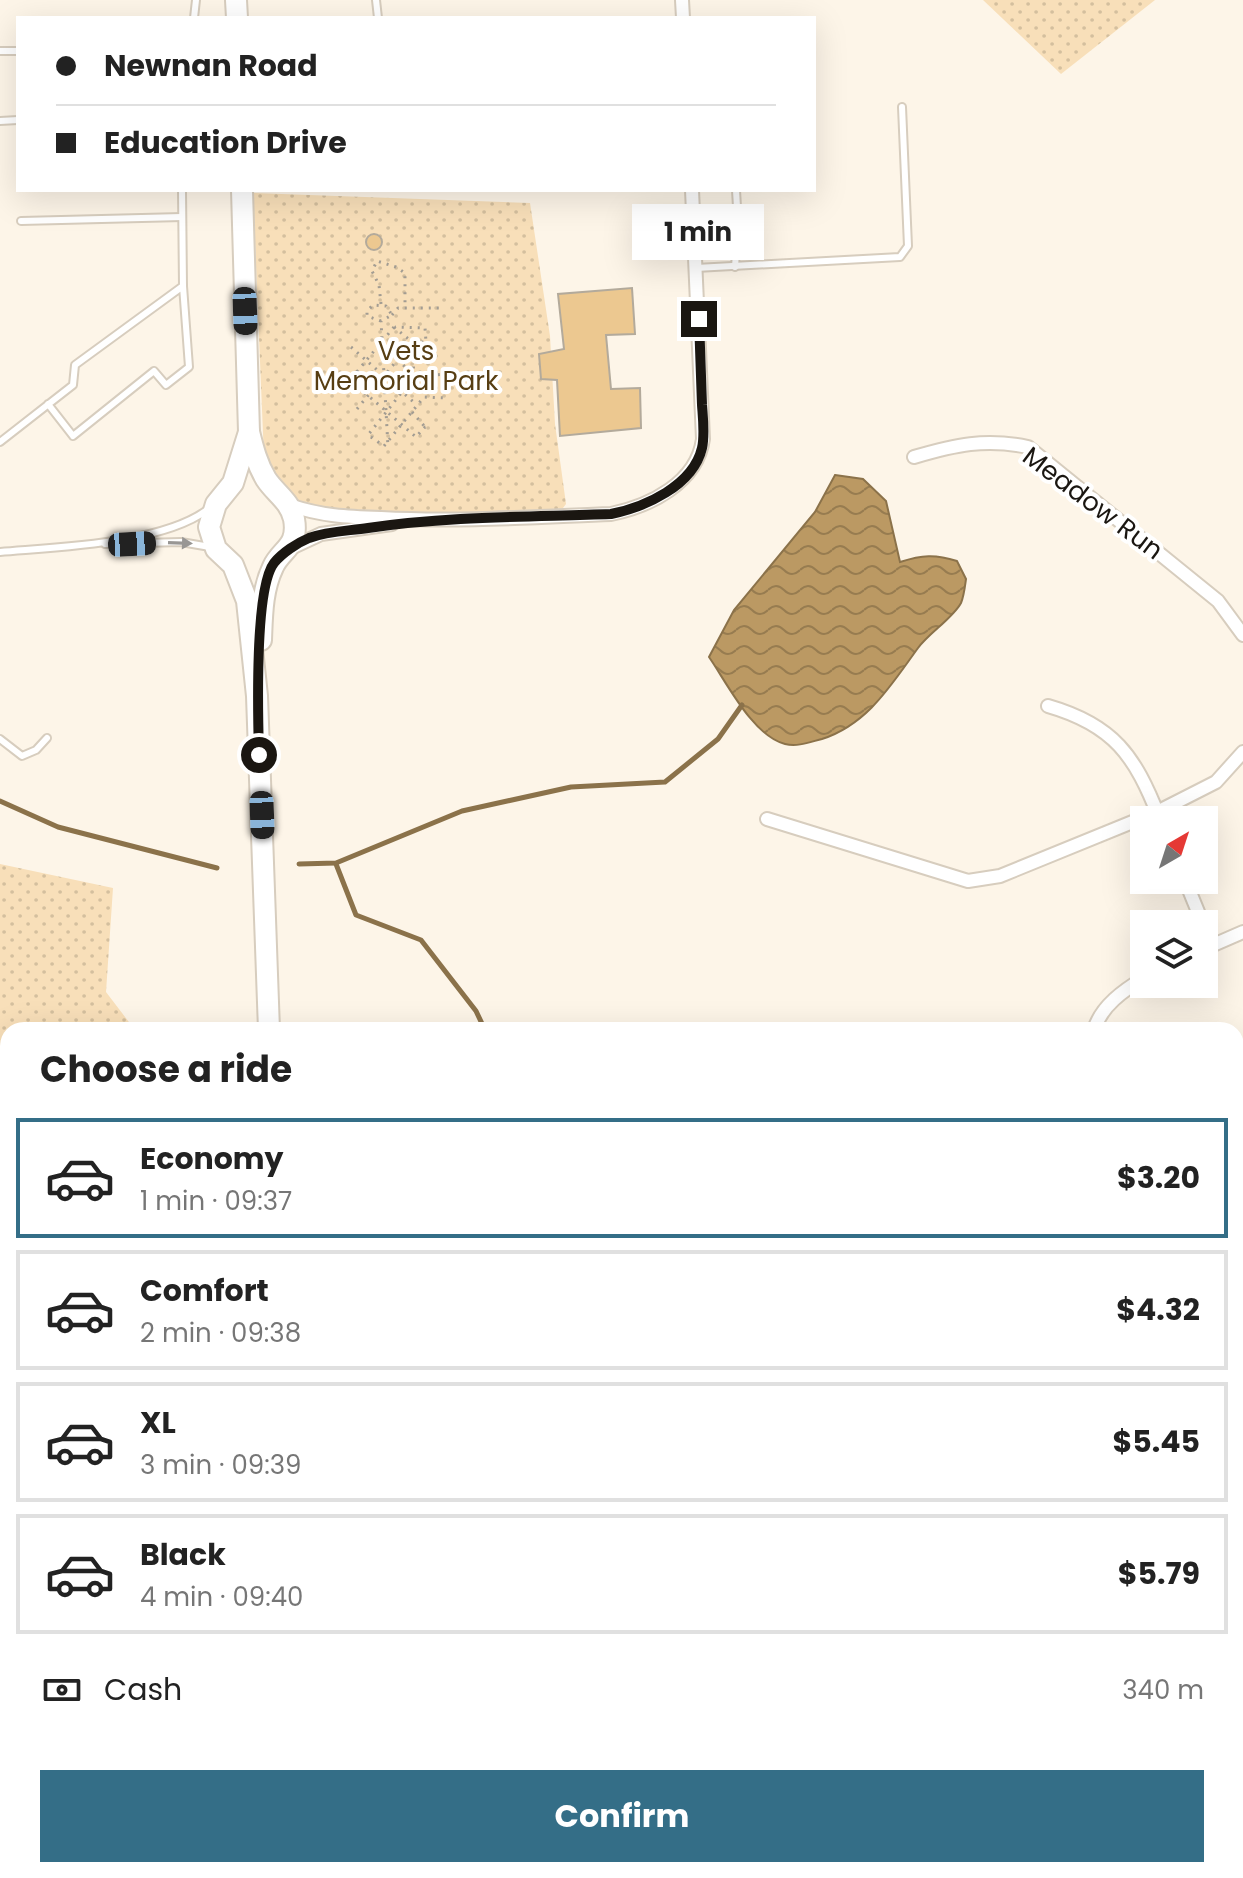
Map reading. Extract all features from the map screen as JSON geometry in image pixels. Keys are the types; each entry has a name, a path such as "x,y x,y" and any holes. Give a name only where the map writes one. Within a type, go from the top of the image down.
{"main road":[{"path":"242,192 249,432 259,466 283,499 295,528 264,597 257,696"},
{"path":"249,432 238,472 209,527 216,549 233,565 247,601 257,696 269,1022"},
{"path":"222,498 252,484 265,486 283,499"},
{"path":"233,565 254,569 281,557"}],"street":[{"path":"283,499 322,515 415,521 611,514 639,507 660,497 696,462 703,439 692,192"},
{"name":"Meadow Run","path":"914,457 970,443 999,441 1028,447 1218,601 1243,635"},
{"path":"281,557 305,540 321,534 415,521"},
{"path":"1048,706 1076,714 1105,732 1132,759 1154,806"},
{"path":"1176,806 1216,782 1243,752"},
{"path":"767,819 968,881 1000,876 1130,827"},
{"path":"1218,943 1243,932"},
{"path":"1096,1022 1122,991 1130,986"}],"lane":[{"path":"696,268 900,257 908,246 902,107"},
{"path":"48,404 73,436 154,371 166,385 189,367 183,286 182,192"},
{"path":"735,267 736,192"},
{"path":"21,221 182,217"},
{"path":"0,442 73,385 75,365 183,286"},
{"path":"86,544 183,524 222,498"},
{"path":"0,552 86,544 181,542 216,549"},
{"path":"0,739 22,756 36,750 47,738"}],"path":[{"path":"381,304 379,285 372,271 377,261 405,273 405,308"},
{"path":"392,315 381,304 373,305 367,311 367,316 381,321 392,315 398,308 441,308"},
{"path":"381,321 388,447"},
{"path":"394,327 350,380 416,437 428,426 412,411"},
{"path":"394,327 425,328 426,342 412,342 394,327"},
{"path":"382,341 414,377"},
{"path":"357,409 412,342"},
{"path":"412,342 414,377 368,435 384,446 424,397 446,398"},
{"path":"351,347 417,405"},
{"path":"414,377 445,374"}],"green space":[{"path":"983,0 1155,0 1061,74"},
{"name":"Vets Memorial Park","path":"253,193 530,203 550,336 555,424 566,504 557,516 341,511 296,501 280,487 264,457"},
{"path":"0,864 113,888 106,992 129,1022 0,1022"}],"water":[{"path":"835,475 863,479 886,501 900,562 928,556 957,561 966,579 964,591 957,609 923,642 877,702 853,724 822,739 799,745 785,744 762,731 752,720 709,657 734,610 815,512"}],"building":[{"path":"374,234 380,236 380,248 374,250 368,248 366,242 368,236"},
{"path":"632,288 635,334 606,335 611,389 640,388 641,428 560,436 557,380 541,379 539,354 564,349 558,294"}],"waterway":[{"path":"299,864 336,863 462,811 571,787 665,782 718,739 742,705"},
{"path":"0,801 58,827 217,868"},
{"path":"336,864 356,915 421,940 481,1022"}],"route":[{"path":"259,755 257,696 264,597 274,563 288,550 321,534 415,521 611,514 639,507 660,497 686,475 701,451 703,414 699,319"}]}
